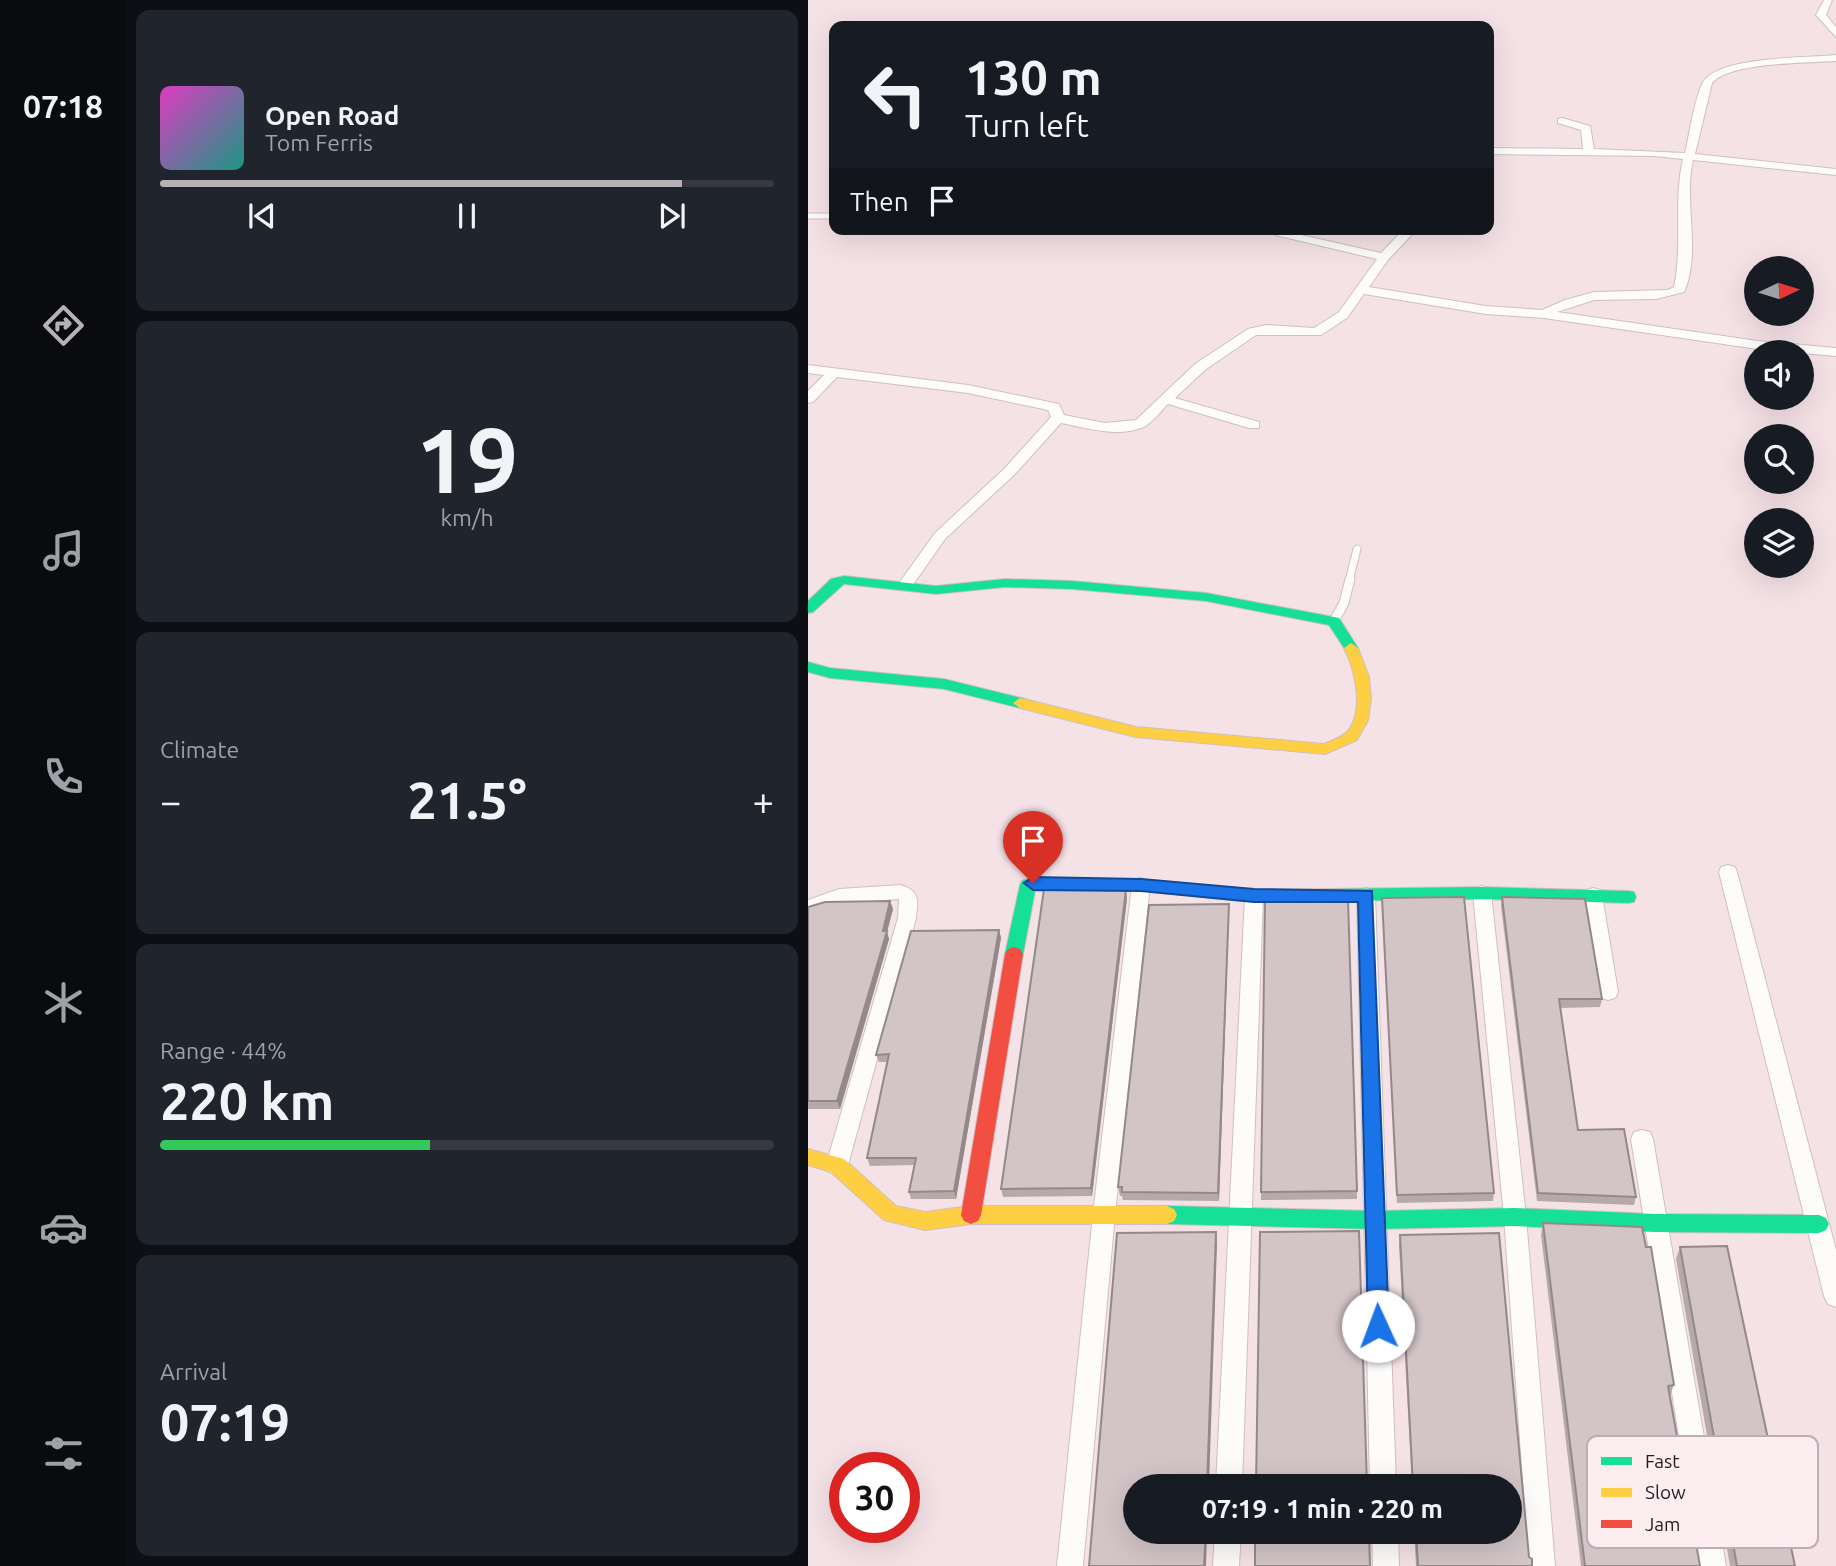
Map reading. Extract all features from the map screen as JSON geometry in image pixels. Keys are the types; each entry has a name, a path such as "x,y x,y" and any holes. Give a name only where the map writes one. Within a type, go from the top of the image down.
{"street":[{"path":"1828,0 1821,15 1835,34"},
{"path":"1544,314 1573,298 1614,293 1657,295 1680,289 1685,264 1684,177 1706,87 1714,74 1733,67 1835,58"},
{"path":"1562,121 1586,128 1589,153"},
{"path":"1494,151 1632,152 1835,172"},
{"path":"1288,235 1384,257"},
{"path":"1058,418 1105,427 1127,428 1141,423 1200,367 1252,332 1266,329 1317,332 1343,314 1364,290 1384,257 1405,235"},
{"path":"1364,290 1486,310 1544,314 1732,341 1835,352"},
{"path":"808,369 1042,402 1054,407 1058,418"},
{"path":"808,399 833,373"},
{"path":"1168,400 1254,425"},
{"path":"905,586 940,536 1010,471 1058,418"},
{"path":"808,609 836,582 854,580 936,590 1005,583 1072,585 1206,597 1334,621 1357,657 1364,692 1357,730 1343,742 1325,750 1136,732 944,684 830,673 808,667"},
{"path":"1727,872 1819,1224 1835,1296"},
{"path":"971,1215 1025,888 1033,883 1141,885 1254,896 1482,893 1628,897"},
{"path":"1070,1566 1104,1214 1141,885"},
{"path":"808,907 839,896 901,891 909,896 907,918 837,1165"},
{"path":"1482,893 1515,1217 1542,1566"},
{"path":"1366,895 1383,1474"},
{"path":"1593,895 1608,992"},
{"path":"1229,1474 1238,1215 1254,896"},
{"path":"1642,1139 1691,1436"},
{"path":"808,1157 837,1165 891,1214 925,1221 971,1215 1104,1214 1375,1220 1515,1217 1655,1223 1819,1224"},
{"path":"1226,1566 1227,1544"},
{"path":"1385,1544 1386,1566"},
{"path":"1710,1548 1713,1566"}],"lane":[{"path":"808,216 829,216"},
{"path":"1334,621 1344,603 1357,549"}],"building":[{"path":"1044,889 1126,889 1091,1188 1001,1189"},
{"path":"1464,897 1494,1193 1397,1195 1382,898"},
{"path":"1502,897 1585,899 1602,999 1559,999 1578,1130 1624,1129 1636,1197 1538,1193"},
{"path":"1348,899 1357,1191 1261,1192 1265,900"},
{"path":"890,901 883,931 887,931 837,1101 808,1101 808,907 825,902"},
{"path":"1229,904 1218,1193 1122,1192 1122,1187 1118,1187 1149,905"},
{"path":"999,930 954,1191 909,1192 916,1158 867,1158 889,1054 876,1055 911,931"},
{"path":"1543,1223 1642,1227 1646,1247 1651,1247 1674,1385 1668,1386 1677,1436 1587,1436 1587,1548 1697,1548 1700,1566 1585,1566"},
{"path":"1359,1231 1367,1474 1256,1474 1260,1232"},
{"path":"1216,1232 1207,1474 1123,1474 1123,1544 1205,1544 1204,1566 1089,1566 1117,1233"},
{"path":"1499,1233 1521,1474 1412,1474 1400,1235"},
{"path":"1727,1246 1767,1436 1714,1436 1680,1247"},
{"path":"1522,1481 1532,1566 1418,1566 1417,1544 1522,1544"},
{"path":"1255,1544 1369,1544 1370,1566 1255,1566"},
{"path":"1734,1548 1791,1548 1795,1566 1737,1566"}],"traffic: fast":[{"path":"808,609 836,582 844,580 936,590 1005,583 1072,585 1206,597 1334,621 1351,648"},
{"path":"808,667 830,673 944,684 1020,703"},
{"path":"1014,954 1028,885 1141,885 1254,896 1482,893 1628,897"},
{"path":"1167,1215 1375,1220 1515,1217 1655,1223 1819,1224"}],"traffic: slow":[{"path":"1020,703 1136,732 1325,749 1351,736 1357,729 1363,710 1362,677 1351,648"},
{"path":"808,1157 837,1165 891,1214 925,1221 971,1215 1167,1215"}],"traffic: jam":[{"path":"971,1215 1014,954"}],"route":[{"path":"1033,883 1141,885 1254,896 1366,895 1378,1326"}]}
